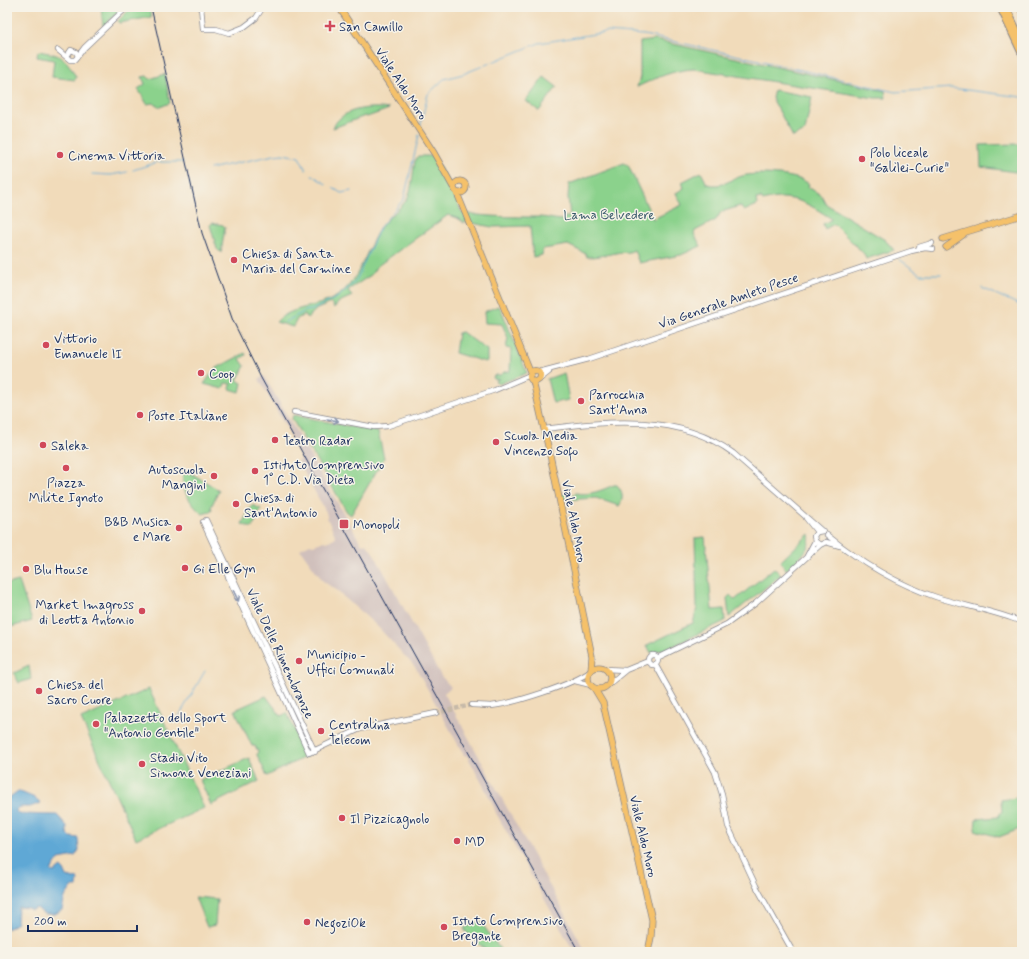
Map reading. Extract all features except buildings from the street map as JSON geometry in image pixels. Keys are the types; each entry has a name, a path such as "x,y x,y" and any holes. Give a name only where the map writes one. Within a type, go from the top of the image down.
{"highway":[{"path":"1000,7 1022,54"},
{"path":"1006,7 1022,40"},
{"path":"1014,23 1022,35"}],"main road":[{"name":"Viale Aldo Moro","path":"339,7 445,171 453,187"},
{"name":"Viale Aldo Moro","path":"445,171 459,181"},
{"path":"463,210 465,185 459,181 454,184 453,187 457,193 464,192"},
{"name":"Viale Aldo Moro","path":"457,193 527,363 536,392 592,656 591,671"},
{"path":"944,239 1022,215"},
{"path":"946,247 969,232"},
{"name":"Viale Aldo Moro","path":"527,363 538,372"},
{"path":"531,378 538,372 540,379 536,392"},
{"path":"531,378 540,379"},
{"name":"Viale Aldo Moro","path":"592,656 599,667"},
{"path":"602,703 603,695 608,685 610,676 606,669 599,667 591,671 588,678 592,687 598,690 608,685"},
{"name":"Viale Aldo Moro","path":"592,687 602,703 652,920 649,949"}],"street":[{"path":"76,53 58,50 67,56 68,59 73,61 76,53 88,44 127,7"},
{"path":"201,7 203,29 216,29 229,33 244,27 256,18 263,7"},
{"path":"1019,7 1022,12"},
{"path":"67,56 69,51"},
{"path":"911,251 932,244"},
{"path":"911,251 925,248 933,249"},
{"name":"Via Generale Amleto Pesce","path":"538,372 552,370 911,251"},
{"name":"Via Generale Amleto Pesce","path":"540,379 552,370"},
{"path":"294,412 374,427 388,426 531,378"},
{"path":"544,429 641,423 671,426 712,439 733,454 805,516 819,532 827,535 890,576 942,599 1022,622"},
{"name":"Viale Delle Rimembranze","path":"204,521 315,752 310,751 309,753 204,521"},
{"path":"807,556 815,541 814,536 819,532"},
{"path":"826,542 827,535"},
{"path":"815,541 820,545"},
{"path":"655,664 658,658 727,624 756,603 820,545 826,542 842,546"},
{"path":"608,685 626,670 648,661 648,657 652,655 658,658"},
{"path":"648,661 651,664 655,664 714,772 722,794 728,826 756,886 793,952"},
{"path":"606,669 626,670"},
{"path":"472,705 490,706 531,696 575,681 591,671"},
{"path":"575,681 592,687"},
{"path":"315,752 350,732 436,712"}],"shaded area":[{"path":"264,376 362,545 366,543 374,554 441,676 451,687 444,693 586,952 576,952 569,943 496,813 492,802 474,768 467,756 464,755 416,668 377,626 337,591 323,581 300,549 310,544 313,545 325,541 327,542 336,537 326,512 298,461 301,459 288,431 259,379"}],"green space":[{"path":"101,7 124,7 103,26"},
{"path":"132,7 149,7 152,17 119,23 118,21"},
{"path":"655,40 885,91 886,98 875,98 694,69 672,73 637,87 640,77 640,42"},
{"path":"38,51 57,55 62,58 72,70 76,77 75,80 52,77 54,60 37,57"},
{"path":"165,74 170,103 160,107 153,103 147,104 138,89 145,84 142,77 147,76 150,79"},
{"path":"544,77 557,87 539,111 526,101"},
{"path":"774,90 812,97 805,131 793,137 772,98"},
{"path":"365,108 389,109 333,128 342,116 349,112"},
{"path":"1021,144 1022,173 981,167 980,145"},
{"name":"Lama Belvedere","path":"418,156 433,156 449,184 462,213 510,217 542,217 560,220 563,220 564,217 570,217 568,197 569,184 624,163 628,165 653,219 682,205 676,193 684,188 682,182 701,172 707,184 713,185 725,183 748,175 766,174 786,176 809,184 808,187 821,195 826,204 885,240 894,250 866,259 864,254 834,224 825,229 823,224 832,219 807,204 782,198 763,201 761,198 756,199 757,205 744,211 740,206 721,212 716,220 695,231 694,234 701,246 681,255 639,263 634,250 629,252 618,252 587,257 586,254 568,245 543,249 542,255 533,257 530,226 492,227 467,222 464,223 459,219 448,215 376,267 371,275 348,290 352,296 339,302 334,308 331,303 317,309 307,318 305,314 297,319 293,327 276,322 282,317 296,310 319,304 334,298 343,292 350,284 380,228 407,199 411,186 415,161"},
{"path":"212,223 223,225 225,227 221,253 217,249 210,225"},
{"path":"498,306 501,309 527,373 499,384 495,382 499,379 494,379 493,377 495,375 501,375 504,372 510,371 511,349 506,348 508,338 502,324 485,323 484,312"},
{"path":"462,332 487,350 487,361 485,362 455,353 458,333"},
{"path":"245,353 246,355 240,359 245,366 237,380 242,383 240,392 230,389 231,384 225,383 223,389 204,384 215,369"},
{"path":"564,373 569,400 553,403 547,379"},
{"path":"293,415 378,432 384,458 351,515 347,512 292,419"},
{"path":"189,472 219,490 210,512 202,514 188,497 185,491 183,474"},
{"path":"617,485 622,492 622,501 619,506 596,498 562,500 560,494 567,494 570,496 576,493 586,494 600,491"},
{"path":"252,505 261,509 252,528 242,524"},
{"path":"809,534 810,539 806,550 799,559 786,570 780,562"},
{"path":"705,537 712,610 724,609 725,621 671,647 651,653 647,645 693,623 697,608 695,538"},
{"path":"774,568 781,575 729,617 727,598 730,595 735,600"},
{"path":"19,581 32,621 7,628 7,584"},
{"path":"29,666 31,679 19,683 14,673"},
{"name":"Stadio Vito Simone Veneziani","path":"149,689 204,808 136,839 81,719"},
{"path":"266,696 281,716 287,713 307,756 267,776 257,755 258,751 255,746 252,746 235,710"},
{"path":"249,758 259,781 211,805 200,780"},
{"path":"1022,797 1022,828 999,837 975,830 976,819 998,817 1002,811 1001,800"},
{"path":"195,897 217,899 215,925 207,927"},
{"path":"480,921 502,952 488,952 466,932 464,928"}],"water":[{"path":"18,791 35,798 41,803 30,807 20,807 16,810 18,814 57,815 67,826 67,833 71,837 78,838 79,850 75,856 59,859 51,871 54,872 61,867 67,877 78,879 77,887 72,887 65,897 62,910 55,914 44,914 37,908 31,910 28,908 18,907 17,923 7,929 7,799"}],"waterway":[{"path":"420,127 428,94 444,79 463,74 539,43 607,32 644,35 895,92 951,88 1022,97"},
{"path":"285,322 305,311 312,310 338,297 356,281 380,227 404,199 419,135"},
{"path":"210,169 283,154 299,157 306,170"},
{"path":"133,170 158,162 183,162"},
{"path":"92,174 111,175 127,172"},
{"path":"312,175 326,184"},
{"path":"333,188 341,193 352,191"},
{"path":"899,259 920,274 941,274"},
{"path":"982,288 1022,306"},
{"path":"175,723 205,671"}],"tunnel":[{"path":"436,713 472,705"}],"railway":[{"path":"151,7 202,233 233,321 261,378 579,952"}],"place":[{"name":"San Camillo","path":"330,26"},
{"name":"Cinema Vittoria","path":"60,155"},
{"name":"Polo liceale \"Galilei-Curie\"","path":"862,159"},
{"name":"Chiesa di Santa Maria del Carmine","path":"234,260"},
{"name":"Vittorio Emanuele II","path":"46,345"},
{"name":"Coop","path":"201,373"},
{"name":"Parrocchia Sant'Anna","path":"581,401"},
{"name":"Poste Italiane","path":"140,415"},
{"name":"Teatro Radar","path":"275,440"},
{"name":"Scuola Media Vincenzo Sofo","path":"496,442"},
{"name":"Saleka","path":"43,445"},
{"name":"Piazza Milite Ignoto","path":"66,468"},
{"name":"Istituto Comprensivo 1° C.D. Via Dieta","path":"255,471"},
{"name":"Autoscuola Mangini","path":"214,476"},
{"name":"Chiesa di Sant'Antonio","path":"236,504"},
{"name":"Monopoli","path":"344,524"},
{"name":"B&B Musica e Mare","path":"179,528"},
{"name":"Gi Elle Gyn","path":"185,568"},
{"name":"Blu House","path":"26,569"},
{"name":"Market Imagross di Leotta Antonio","path":"142,611"},
{"name":"Municipio - Uffici Comunali","path":"299,661"},
{"name":"Chiesa del Sacro Cuore","path":"39,691"},
{"name":"Palazzetto dello Sport \"Antonio Gentile\"","path":"96,724"},
{"name":"Centralina Telecom","path":"321,731"},
{"name":"Stadio Vito Simone Veneziani","path":"142,764"},
{"name":"Il Pizzicagnolo","path":"342,818"},
{"name":"MD","path":"457,841"},
{"name":"NegoziOk","path":"307,922"},
{"name":"Istuto Comprensivo Bregante","path":"444,927"}]}
